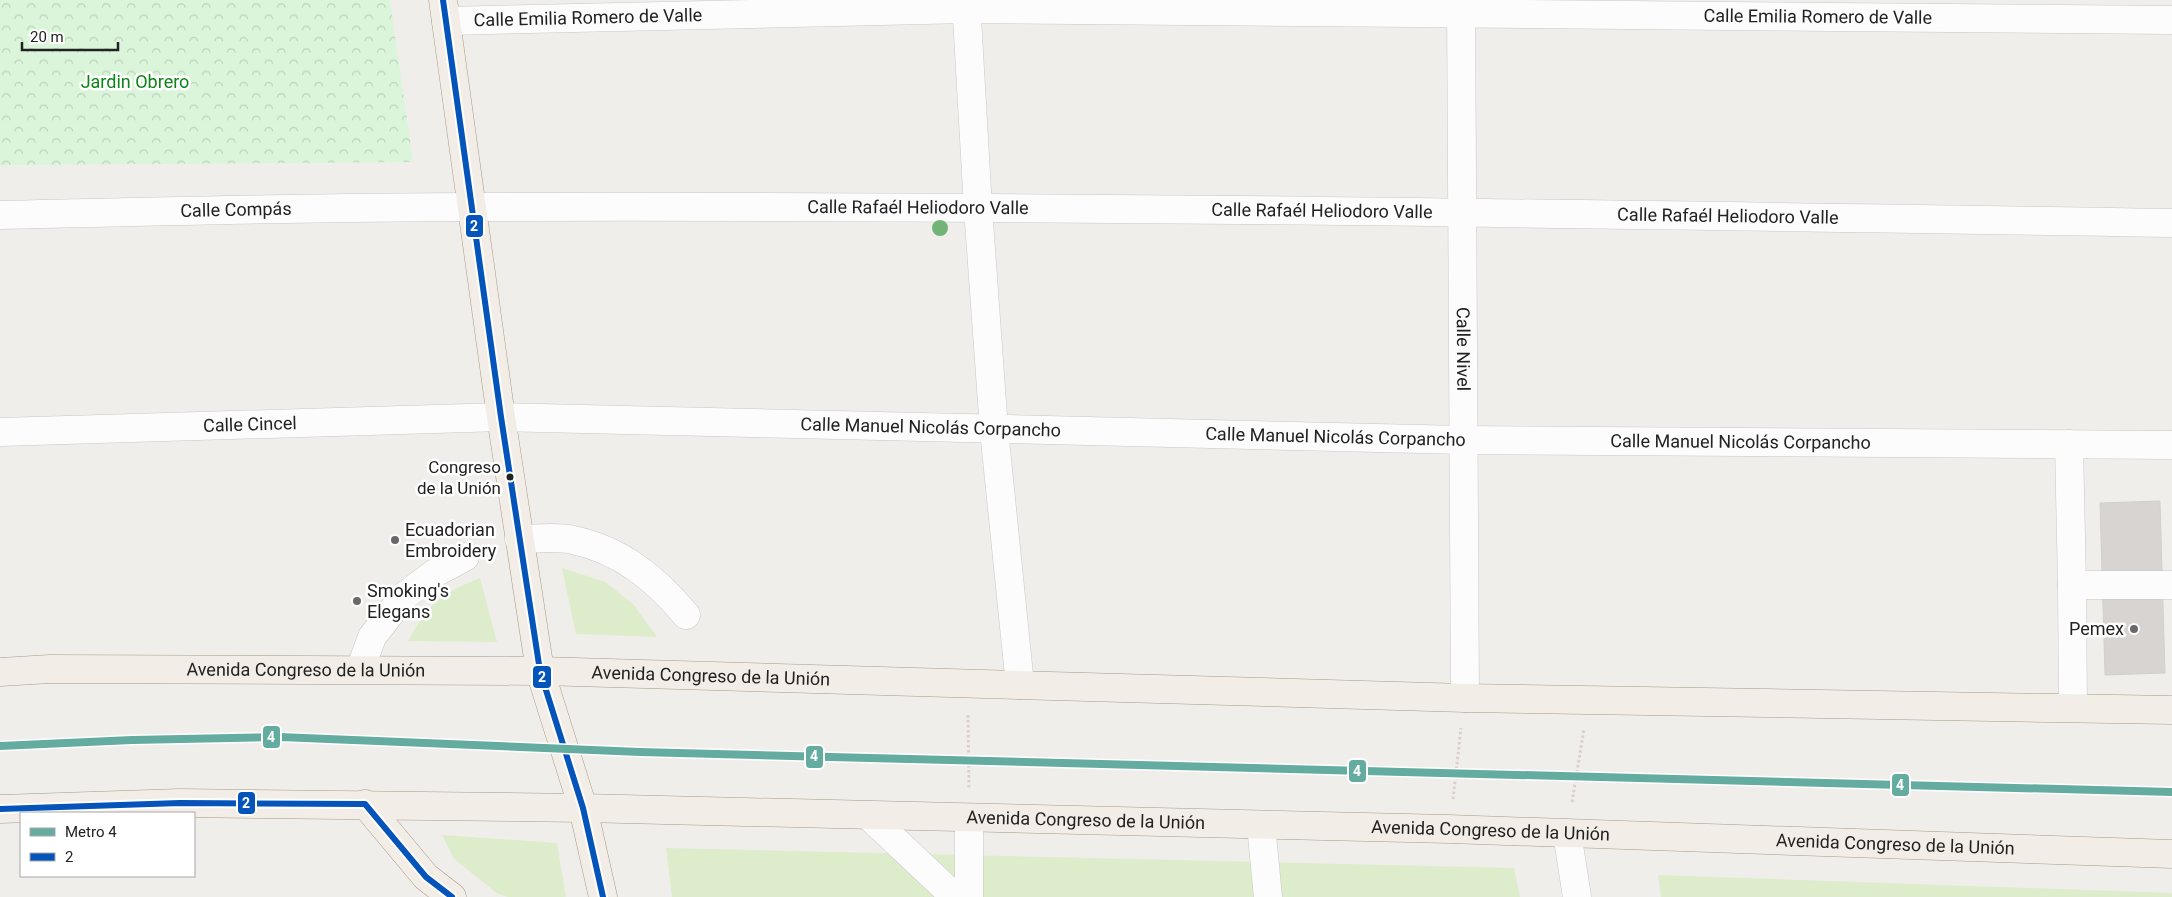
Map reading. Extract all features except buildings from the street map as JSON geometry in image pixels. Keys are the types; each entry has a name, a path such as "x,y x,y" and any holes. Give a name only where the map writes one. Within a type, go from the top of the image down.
{"main road":[{"path":"444,11 501,417 540,671 583,808 603,897"},
{"name":"Avenida Congreso de la Unión","path":"0,672 50,669 540,671 1465,698 2172,710"},
{"name":"Avenida Congreso de la Unión","path":"0,809 170,803 583,808 1449,829 2172,854"},
{"path":"365,804 426,877 452,897"}],"street":[{"name":"Calle Emilia Romero de Valle","path":"444,11 966,5 1461,6 2172,20"},
{"path":"966,5 994,430 1020,685"},
{"name":"Calle Nivel","path":"1461,6 1465,698"},
{"name":"Calle Rafaél Heliodoro Valle","path":"472,207 978,208 1462,212 2172,223"},
{"name":"Calle Compás","path":"0,215 472,207"},
{"name":"Calle Manuel Nicolás Corpancho","path":"501,417 1463,440 2172,445"},
{"name":"Calle Cincel","path":"0,432 501,417"},
{"path":"2069,444 2074,708"},
{"path":"519,539 572,540 628,560 666,590 686,615"},
{"path":"360,670 372,637 403,597 435,573 465,557"},
{"path":"2072,585 2172,585"},
{"path":"869,816 956,897"},
{"path":"969,818 969,897"},
{"path":"1261,825 1268,897"},
{"path":"1567,833 1577,897"}],"path":[{"path":"968,684 969,818"},
{"path":"1449,829 1465,698"},
{"path":"1567,833 1588,699"}],"green space":[{"name":"Jardin Obrero","path":"0,0 390,0 413,162 0,165"},
{"path":"562,568 605,582 633,604 657,637 576,634"},
{"path":"480,578 497,642 408,641 422,617 437,601 455,589"},
{"path":"442,835 557,843 566,897 508,897 498,894 454,859"},
{"path":"666,848 1514,868 1520,897 672,897"},
{"path":"1658,875 2172,893 2172,897 1661,897"}],"metro line":[{"name":"4","path":"0,746 132,740 280,737 640,752 2172,792"}],"transit line":[{"name":"2","path":"443,0 501,417 540,671 583,808 603,897"},
{"name":"2","path":"0,809 180,803 365,804 426,877 452,897"}],"place":[{"name":"Congreso de la Unión","path":"510,477"},
{"name":"Ecuadorian Embroidery","path":"395,540"},
{"name":"Smoking's Elegans","path":"357,601"},
{"name":"Pemex","path":"2134,629"}]}
